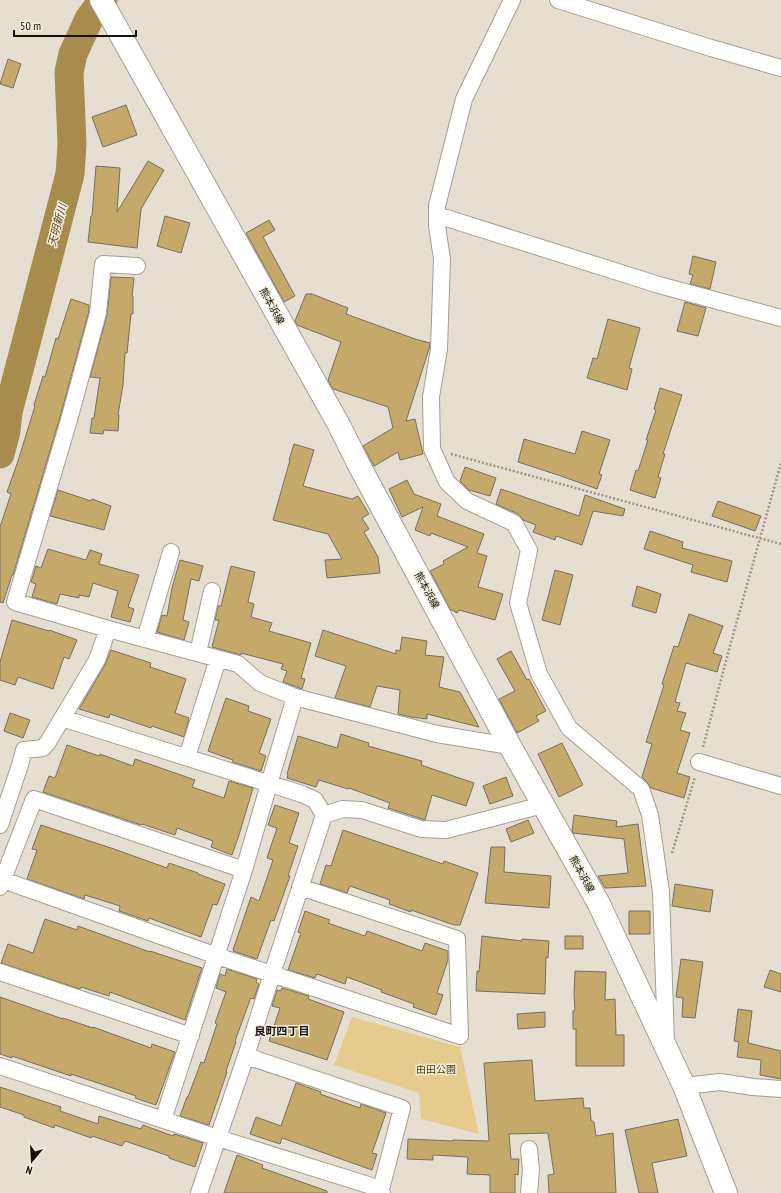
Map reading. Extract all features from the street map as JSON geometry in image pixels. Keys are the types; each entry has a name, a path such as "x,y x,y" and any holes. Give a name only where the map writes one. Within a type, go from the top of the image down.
{"main road":[{"name":"熊本浜線","path":"101,0 338,425 510,746 599,904 684,1086 726,1193"}],"street":[{"path":"512,0 464,99 437,206 437,226 442,259 439,349 430,397 432,449 447,482 467,501 514,523 528,550 518,603 539,674 569,728 641,789 650,815 661,892 667,1048"},
{"path":"558,0 711,48 781,68"},
{"path":"437,215 659,284 781,318"},
{"path":"137,266 103,264 98,314 69,420 15,602 108,630 238,664 260,683 295,697 437,734 510,746"},
{"path":"145,639 171,552"},
{"path":"198,653 212,591"},
{"path":"0,825 24,750 43,748 48,742 97,660 108,630"},
{"path":"187,758 218,659"},
{"path":"163,1120 244,870 295,697"},
{"path":"62,718 302,794 315,800 324,815 246,1056 199,1193"},
{"path":"699,762 781,786"},
{"path":"244,870 34,799 1,883 216,956 460,1036 457,939 300,887"},
{"path":"324,815 343,809 362,810 421,829 446,830 543,805"},
{"path":"0,972 190,1036"},
{"path":"0,1066 382,1191 402,1108 246,1056"},
{"path":"684,1086 720,1082 753,1087 781,1089"},
{"path":"529,1148 531,1170 529,1193"}],"path":[{"path":"432,449 781,544"},
{"path":"672,854 699,762 781,463"}],"green space":[{"name":"由田公園","path":"352,1017 460,1047 479,1134 421,1119 419,1093 334,1065"}],"building":[{"path":"8,59 21,64 13,88 0,84"},
{"path":"126,105 137,135 103,147 92,117"},
{"path":"148,161 164,170 141,209 137,248 88,242 92,216 96,166 120,168 117,212"},
{"path":"165,216 190,223 181,253 157,246"},
{"path":"269,220 275,230 263,237 295,296 284,302 246,233"},
{"path":"693,256 716,262 710,289 690,284 693,275 689,274"},
{"path":"111,277 134,278 132,296 133,314 131,314 127,353 125,353 123,385 118,415 118,431 104,430 103,434 90,433 92,418 94,418 100,378 90,377 107,315"},
{"path":"306,294 312,294 348,308 346,314 430,343 406,421 415,419 423,454 400,460 398,452 374,466 363,446 393,428 388,407 333,389 328,380 341,342 297,325 295,321"},
{"path":"71,299 89,305 89,311 60,417 13,575 3,603 0,602 0,527 11,494 7,492 18,461 43,376 45,377 56,338 58,339"},
{"path":"685,302 706,308 698,336 677,331"},
{"path":"608,319 640,328 629,368 632,369 627,390 587,378 593,358 597,359"},
{"path":"660,388 682,395 663,454 665,454 658,477 661,478 655,498 630,490 648,440 646,440 656,410 654,409"},
{"path":"582,431 610,440 599,474 602,475 597,489 518,462 524,439 575,454"},
{"path":"294,444 314,450 303,486 352,499 358,496 369,514 362,518 369,529 364,532 378,557 380,573 327,578 325,560 342,559 328,534 273,520"},
{"path":"465,467 496,478 490,496 469,490 460,481"},
{"path":"407,480 414,494 441,504 437,516 484,534 477,553 487,556 478,587 503,594 495,620 459,610 457,613 450,609 430,571 444,564 443,561 468,547 431,533 430,536 415,530 423,507 402,517 389,489"},
{"path":"501,489 579,516 585,495 625,509 623,516 593,511 582,545 556,536 555,540 533,532 536,525 523,520 518,514 496,504"},
{"path":"58,490 91,501 92,499 111,506 104,530 50,516"},
{"path":"718,501 761,516 755,531 712,516"},
{"path":"650,531 683,542 682,548 732,561 727,582 691,572 693,565 644,549"},
{"path":"48,549 86,560 90,550 102,554 99,564 139,575 128,607 134,609 130,622 111,617 118,591 93,583 89,597 79,595 79,598 60,594 57,604 32,597 36,584 31,582 36,566 41,568"},
{"path":"180,560 203,566 199,581 191,579 183,620 189,622 184,640 157,632 162,615 167,616 172,588"},
{"path":"231,566 255,572 248,602 254,604 251,617 272,623 269,631 311,643 301,678 305,679 302,689 283,682 287,671 281,669 283,664 212,647 219,620 215,620 218,606 221,606"},
{"path":"555,570 573,575 560,625 542,620"},
{"path":"637,586 661,594 656,613 632,606"},
{"path":"689,614 723,626 713,653 722,656 717,672 686,663 675,702 680,703 677,711 686,713 680,730 690,733 677,773 690,777 684,798 651,788 642,777 652,744 646,742 664,685 662,684 674,646 678,647"},
{"path":"12,620 49,630 77,640 69,659 64,657 53,689 18,677 15,685 0,680 0,662"},
{"path":"323,630 396,654 396,650 400,651 402,637 427,641 425,655 444,657 439,687 460,692 479,727 427,714 427,719 398,714 400,690 377,686 370,707 335,698 346,666 315,656"},
{"path":"111,650 151,663 150,667 186,679 175,713 189,718 184,737 152,726 151,728 110,714 109,718 79,709 105,665"},
{"path":"511,651 527,680 529,679 546,711 536,716 539,721 517,733 499,699 515,691 497,659"},
{"path":"226,698 249,706 248,711 271,719 259,753 266,756 261,771 232,762 233,760 208,751"},
{"path":"10,713 30,720 23,738 4,731"},
{"path":"341,734 369,743 368,746 422,761 421,765 474,783 466,806 432,795 425,820 388,808 390,803 349,788 348,789 319,780 316,787 287,778 298,736 337,748"},
{"path":"562,743 583,785 559,797 538,754"},
{"path":"67,745 99,756 100,754 133,766 135,759 195,780 192,787 224,798 229,781 253,788 232,855 211,847 213,841 177,828 175,835 43,792 49,776 55,778"},
{"path":"506,777 513,796 490,804 483,786"},
{"path":"275,805 299,813 289,843 298,846 288,876 290,876 274,921 271,920 257,959 233,950 251,897 259,901 273,860 267,858 277,828 268,825"},
{"path":"574,815 617,821 616,827 638,824 646,886 605,888 598,876 628,873 624,839 573,833"},
{"path":"528,820 534,833 511,842 506,829"},
{"path":"41,825 167,868 169,863 225,884 217,905 213,904 201,937 149,918 148,921 119,911 120,906 85,895 84,899 27,879 37,850 32,849"},
{"path":"343,830 443,864 444,861 478,873 460,925 454,925 411,910 411,912 389,904 390,900 350,886 347,893 320,884 326,865 331,866"},
{"path":"491,847 505,847 504,872 551,876 549,908 485,903"},
{"path":"675,884 713,890 710,912 672,906"},
{"path":"305,911 330,920 328,923 365,936 367,931 422,951 425,943 448,951 448,960 437,993 443,995 436,1015 413,1007 414,1004 381,992 382,990 347,977 345,984 317,974 315,978 288,970 301,933 298,932"},
{"path":"629,911 650,911 650,934 629,934"},
{"path":"45,919 77,930 78,926 150,952 202,968 185,1020 110,992 109,996 81,987 80,989 1,963 8,944 33,953"},
{"path":"482,936 522,941 522,939 549,941 548,958 546,957 545,994 476,991"},
{"path":"565,936 583,936 583,949 565,949"},
{"path":"681,959 703,962 695,1018 682,1017 683,998 676,997"},
{"path":"227,969 257,979 256,982 259,984 254,999 251,998 250,1000 235,1041 236,1042 226,1071 227,1072 209,1125 180,1116 201,1062 204,1063 217,1024 215,1023 226,992 216,988 220,974 225,976"},
{"path":"770,970 781,974 781,992 764,987"},
{"path":"575,971 606,972 605,1000 615,999 616,1035 624,1035 624,1066 576,1066 576,1029 573,1029 573,1011 575,1010"},
{"path":"282,988 309,996 308,999 344,1012 327,1060 269,1041 280,1008 272,1006 277,990 281,991"},
{"path":"0,997 63,1019 93,1027 151,1048 152,1044 175,1052 156,1105 135,1098 136,1096 71,1074 71,1076 12,1056 12,1058 0,1054"},
{"path":"738,1009 752,1011 748,1043 781,1051 781,1079 760,1075 761,1060 737,1057 739,1042 734,1041"},
{"path":"545,1012 545,1027 518,1029 517,1014"},
{"path":"532,1060 535,1101 583,1098 584,1108 590,1108 591,1120 594,1122 596,1136 613,1133 616,1193 549,1193 548,1175 554,1174 548,1133 509,1134 511,1159 519,1159 518,1175 515,1174 515,1193 490,1193 490,1175 467,1174 468,1157 433,1155 433,1160 407,1159 408,1139 489,1141 484,1063"},
{"path":"296,1083 321,1092 320,1094 360,1108 361,1104 386,1113 372,1153 377,1154 372,1170 282,1138 280,1144 250,1134 256,1117 281,1126"},
{"path":"0,1087 61,1107 60,1111 98,1124 99,1116 141,1129 143,1125 173,1136 174,1134 203,1143 195,1167 169,1158 169,1156 125,1141 122,1146 92,1136 91,1138 55,1125 54,1128 24,1117 24,1115 0,1107"},
{"path":"678,1119 687,1156 652,1163 658,1193 639,1193 625,1130"},
{"path":"237,1155 263,1165 262,1168 327,1191 327,1193 224,1193"}],"waterway":[{"name":"天明新川","path":"0,454 6,431 8,412 70,174 72,144 69,72 73,54 89,19 103,0"}],"district":[{"name":"良町四丁目","path":"282,1031"}]}
